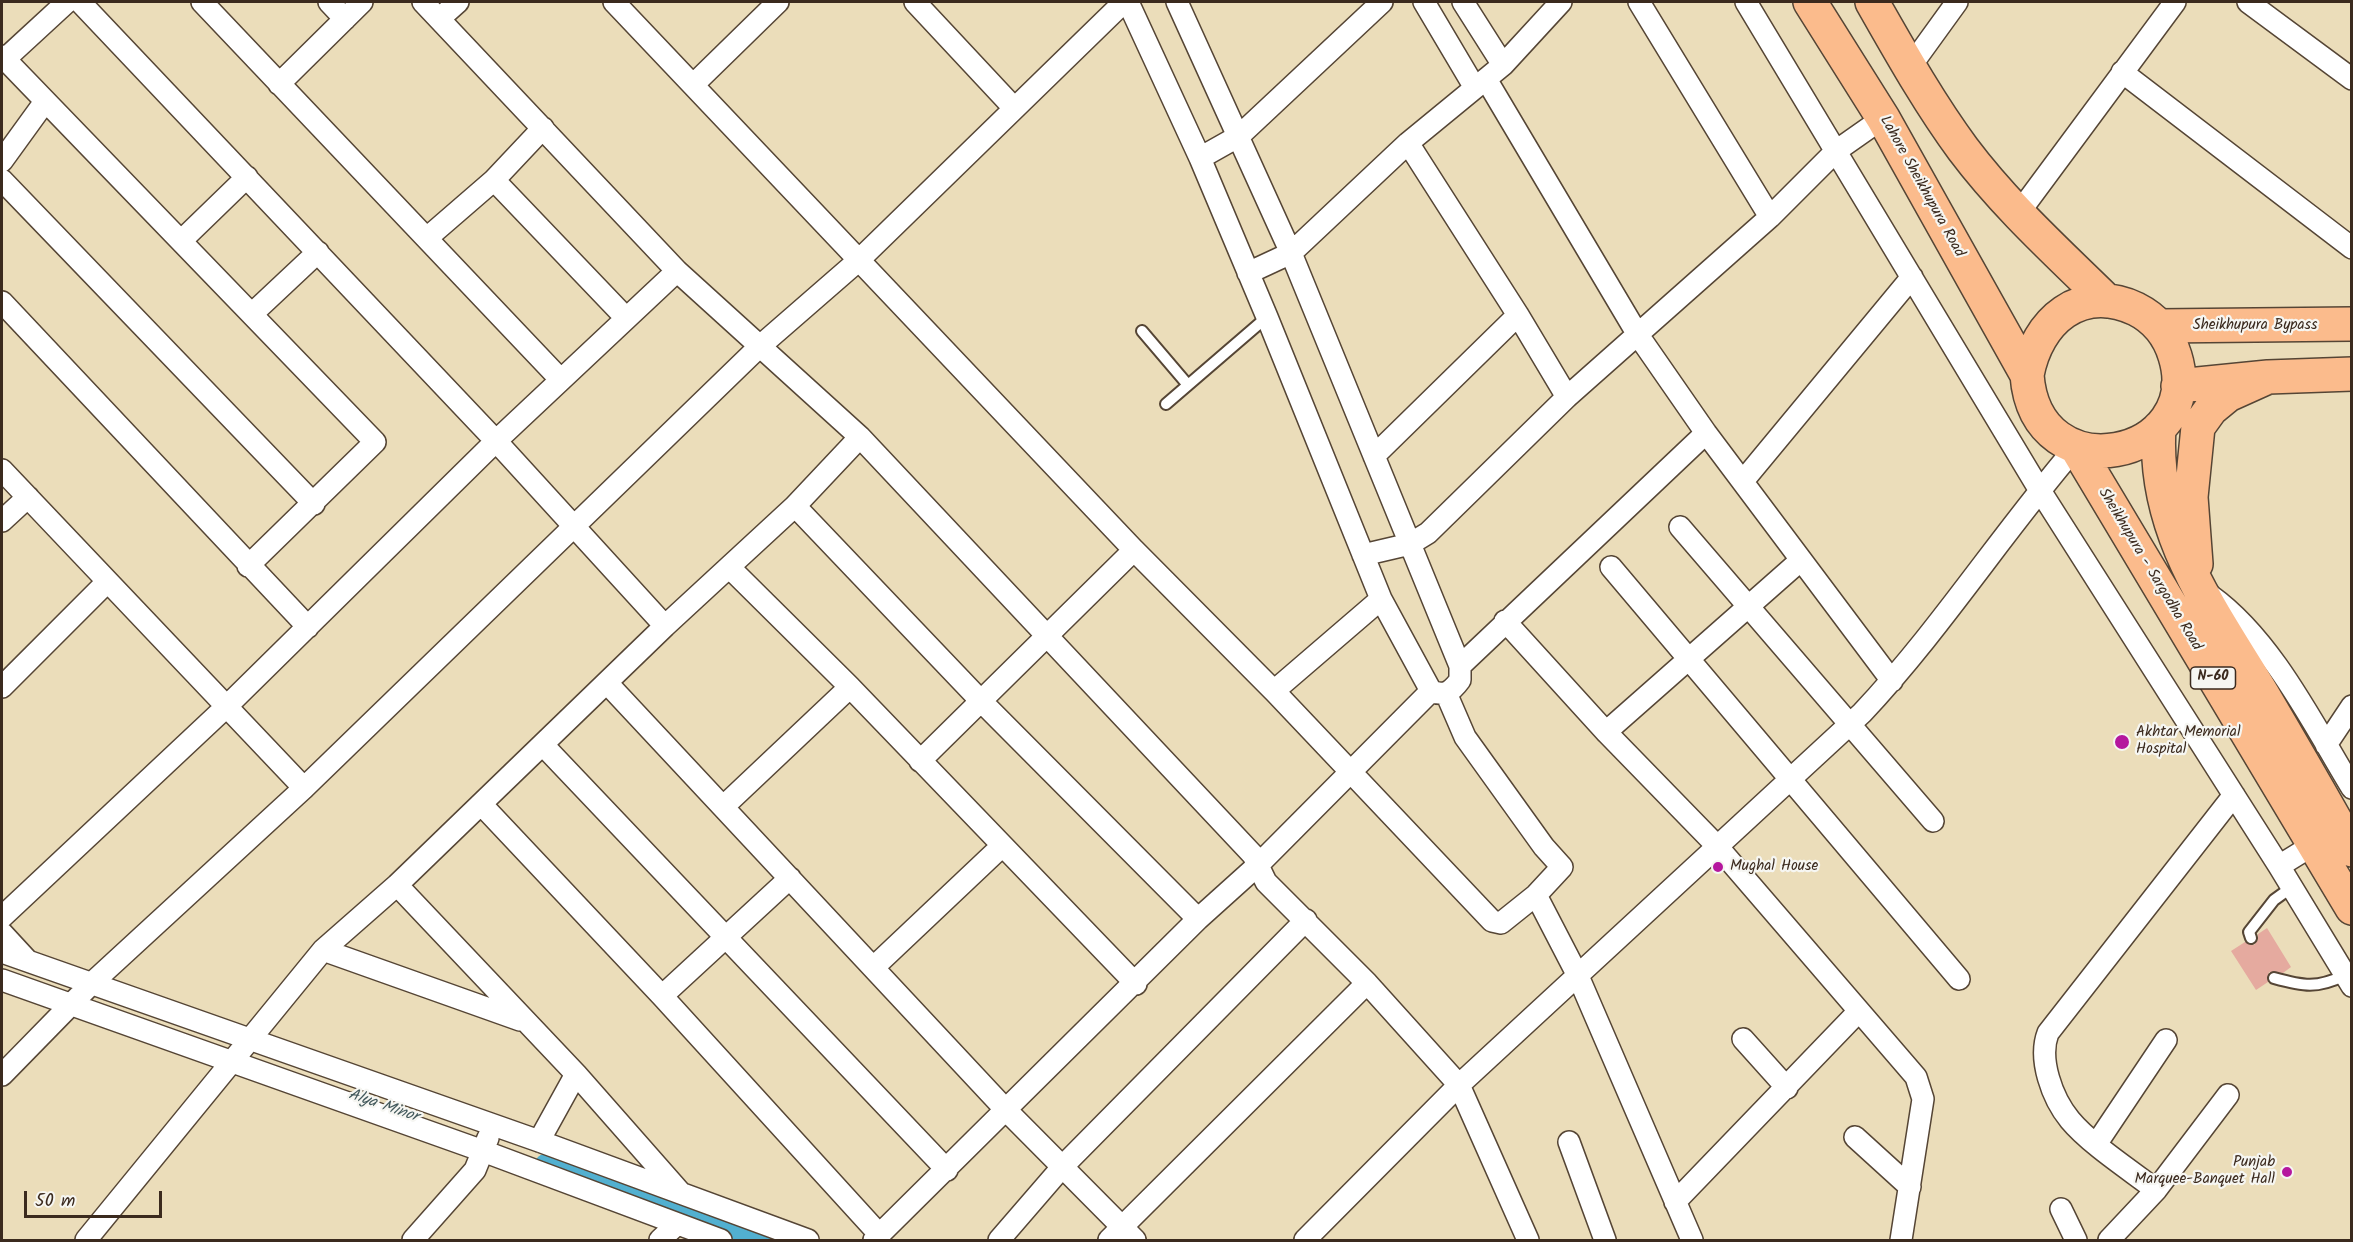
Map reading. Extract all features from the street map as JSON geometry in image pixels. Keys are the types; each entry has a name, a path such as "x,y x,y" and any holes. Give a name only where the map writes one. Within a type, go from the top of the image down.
{"highway":[{"name":"Lahore Sheikhupura Road","path":"1810,2 1883,118 2027,375"},
{"path":"1872,2 1910,67 1962,147 2018,214 2107,301"},
{"path":"2107,301 2127,305 2144,313 2159,326 2171,344 2178,364 2178,386 2172,408 2159,428 2148,438 2120,450 2090,451 2062,440 2040,418 2028,390 2027,375 2036,344 2043,330 2061,313 2083,304 2107,301"},
{"name":"Sheikhupura Bypass","path":"2159,326 2347,319"},
{"path":"2178,386 2268,376 2352,374"},
{"path":"2197,586 2191,497 2198,427 2211,409 2228,395 2268,376"},
{"name":"N-60","path":"2159,428 2160,485 2169,522 2197,586 2352,850"},
{"name":"Sheikhupura - Sargodha Road","path":"2076,447 2352,909"}],"street":[{"path":"68,2 3,58 253,313 375,442 249,566"},
{"path":"80,2 496,441 665,626"},
{"path":"202,2 561,380"},
{"path":"329,2 345,18"},
{"path":"279,84 362,2"},
{"path":"423,2 677,271 860,437 1253,855 1266,882 1367,983 1459,1085 1528,1240"},
{"path":"439,19 458,2"},
{"path":"2,1075 92,983 304,788 759,347 860,260 1014,108 1126,2 1200,158 1382,599 1465,737 1544,847 1562,865 1562,870 1536,895 1500,923 1494,922 1348,772 1274,691 1134,550 860,260 614,2"},
{"path":"693,85 778,2"},
{"path":"915,2 1014,108"},
{"path":"482,804 662,996 876,1237 1136,984 1198,919 1258,865 1348,772 1438,692 1460,680 1460,666 1291,253 1177,2"},
{"path":"1200,158 1239,136 1382,2"},
{"path":"1424,2 1480,84 1638,335 1707,433 1892,681"},
{"path":"1463,2 1503,65"},
{"path":"1248,273 1291,253 1408,143 1503,65 1561,2"},
{"path":"1639,2 1770,217"},
{"path":"1746,2 2039,489 2279,866 2348,981"},
{"path":"1910,67 1957,2"},
{"path":"2018,214 2175,2"},
{"path":"2248,2 2352,79"},
{"path":"2122,72 2352,248"},
{"path":"2,161 45,103"},
{"path":"1363,555 1410,544 1447,516 1567,398 1770,217 1836,151 1883,118"},
{"path":"427,238 494,180 543,128"},
{"path":"1408,143 1518,315 1567,398"},
{"path":"181,241 247,177"},
{"path":"2,180 314,504"},
{"path":"494,180 626,318"},
{"path":"253,313 318,252"},
{"path":"2,917 226,707 496,441 677,271"},
{"path":"1743,481 1912,277"},
{"path":"2,302 308,627"},
{"path":"1374,456 1518,315"},
{"path":"1460,666 1505,621 1707,433"},
{"path":"86,1240 323,950 397,885 665,626 795,506 860,437"},
{"path":"1305,1240 1459,1085 1850,724 1892,681 2039,489 2076,447"},
{"path":"2,470 304,788"},
{"path":"2,521 27,497"},
{"path":"795,506 980,700 1198,919"},
{"path":"1680,527 1933,821"},
{"path":"920,761 1046,634 1134,550"},
{"path":"1606,732 1801,560"},
{"path":"1611,567 1959,979"},
{"path":"730,568 850,687 1136,984"},
{"path":"2,687 107,582"},
{"path":"2197,586 2227,608 2268,654 2352,788"},
{"path":"1274,691 1382,599"},
{"path":"1505,621 1606,732 1717,846 1916,1077 1923,1099 1901,1240"},
{"path":"607,684 1006,1110 1063,1166 1122,1236 1367,983"},
{"path":"723,807 850,687"},
{"path":"2326,745 2352,706"},
{"path":"543,745 947,1170"},
{"path":"2156,1190 2070,1120 2046,1070 2044,1043 2048,1033 2234,795"},
{"path":"2279,866 2313,845"},
{"path":"874,968 1002,846"},
{"path":"662,996 727,939 790,878"},
{"path":"397,885 523,1021 576,1074 681,1194"},
{"path":"1536,895 1578,976 1692,1240"},
{"path":"999,1240 1063,1166 1306,920"},
{"path":"2,933 27,960"},
{"path":"323,950 523,1021"},
{"path":"2,952 250,1041 488,1139 676,1226 721,1240"},
{"path":"2,980 232,1064 488,1139 539,1141 808,1240"},
{"path":"1675,1202 1859,1011"},
{"path":"1743,1039 1787,1088"},
{"path":"2097,1143 2166,1040"},
{"path":"539,1141 576,1074"},
{"path":"2109,1240 2156,1190 2228,1095"},
{"path":"1855,1137 1910,1187"},
{"path":"413,1240 475,1170 488,1139"},
{"path":"1569,1142 1605,1240"},
{"path":"2061,1209 2076,1240"},
{"path":"660,1240 676,1226"}],"lane":[{"path":"1166,404 1267,317"},
{"path":"1142,331 1188,385"},
{"path":"2251,938 2249,932 2260,914 2292,887"},
{"path":"2274,978 2310,986 2348,981"}],"building":[{"path":"2267,928 2291,967 2283,973 2269,972 2268,982 2256,990 2231,951 2245,942 2254,945 2258,940 2258,934"}],"waterway":[{"name":"Alya Minor","path":"545,1164 765,1240"}],"place":[{"name":"Akhtar Memorial Hospital","path":"2122,742"},
{"name":"Mughal House","path":"1718,867"},
{"name":"Punjab Marquee-Banquet Hall","path":"2287,1172"}]}
